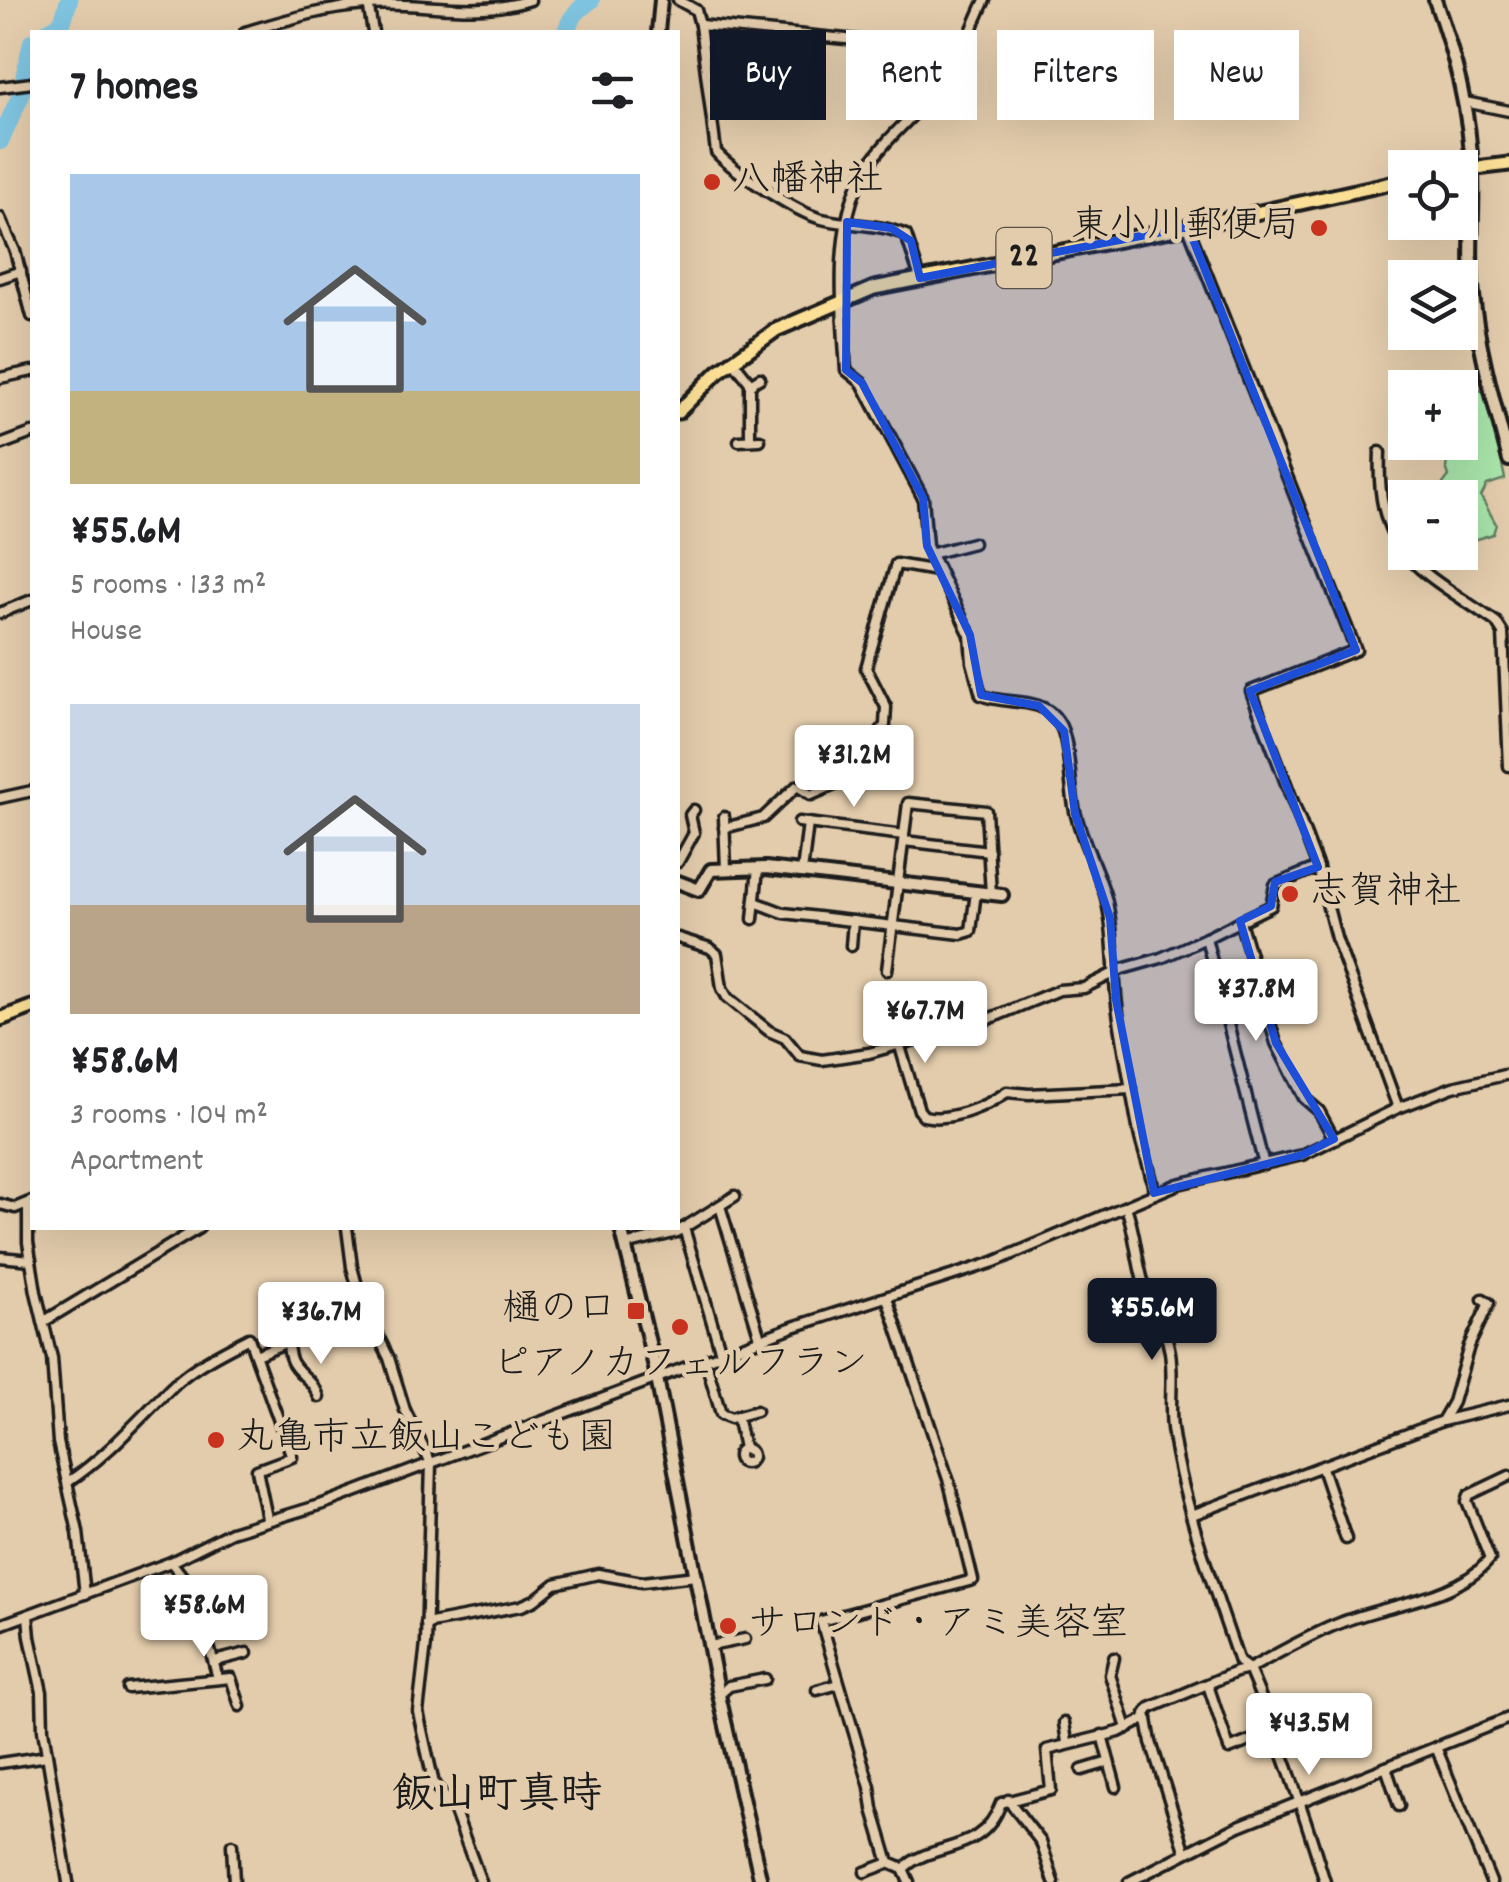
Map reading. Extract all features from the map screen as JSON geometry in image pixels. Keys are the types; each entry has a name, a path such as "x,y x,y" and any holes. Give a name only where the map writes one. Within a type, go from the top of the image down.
{"main road":[{"path":"1478,168 1509,164"},
{"name":"22","path":"680,410 732,360 776,330 842,299 920,278 1388,184"},
{"path":"0,1019 30,1009"}],"street":[{"path":"251,30 310,11 368,2 458,10 530,0"},
{"path":"658,30 660,0"},
{"path":"678,0 696,10 700,25 716,152 744,176 819,218 891,228 906,235 920,278"},
{"path":"971,30 985,0"},
{"path":"1435,0 1465,102 1466,150"},
{"path":"368,2 373,30"},
{"path":"700,25 846,39"},
{"path":"0,86 27,84"},
{"path":"1465,102 1509,111"},
{"path":"909,120 868,166 847,222 842,299 846,370 862,383 923,498 930,554 970,634 974,674 981,695 1039,706 1054,716 1064,731 1076,814 1110,918 1116,968 1112,976 1154,1192"},
{"path":"0,218 30,308"},
{"path":"1188,227 1356,650 1252,691 1318,867 1336,938 1398,1108"},
{"path":"1470,240 1473,298 1509,460"},
{"path":"0,278 21,272"},
{"path":"732,360 751,384 755,440 740,440"},
{"path":"0,378 30,371"},
{"path":"751,384 760,378"},
{"path":"0,445 30,434"},
{"path":"1380,452 1384,516 1410,562 1496,622 1503,633 1509,766"},
{"path":"930,554 973,543"},
{"path":"724,828 763,818 797,786 812,796 852,776 879,744 886,707 866,668 885,616 892,563 937,571"},
{"path":"0,613 30,601"},
{"path":"0,798 30,791"},
{"path":"680,883 698,890 711,870 758,868 802,872 898,883 976,892 997,895 988,851 986,812 908,803 904,838 898,883 886,970"},
{"path":"680,858 694,833 690,816 694,810"},
{"path":"724,817 726,869"},
{"path":"802,872 803,823 988,851"},
{"path":"680,939 717,954 727,997 769,1031 785,1038 800,1056 810,1060 838,1058 986,1020 1059,990 1084,988 1122,969 1161,958 1271,906 1275,885 1318,867"},
{"path":"753,919 758,868"},
{"path":"755,902 784,913 960,934 971,931 976,892"},
{"path":"850,946 853,921"},
{"path":"1240,921 1282,1058 1304,1098 1320,1112 1334,1139"},
{"path":"1206,938 1264,1165"},
{"path":"899,1042 919,1110 935,1119 992,1102 1007,1092 1131,1089"},
{"path":"0,1625 171,1562 267,1518 323,1504 760,1340 994,1262 1154,1192 1302,1155 1398,1108 1453,1087 1509,1074"},
{"path":"680,1229 735,1196"},
{"path":"0,1204 15,1208 30,1203 30,1260 52,1358 58,1442 78,1532 85,1594"},
{"path":"720,1206 760,1340"},
{"path":"1126,1207 1142,1278 1149,1299 1164,1322 1174,1390 1172,1426 1192,1514 1240,1662 1249,1669 1301,1799 1325,1882"},
{"path":"684,1228 722,1356"},
{"path":"42,1322 196,1230"},
{"path":"347,1230 362,1304 389,1358 404,1410 431,1463 426,1624 418,1712 434,1784 455,1812 481,1882"},
{"path":"621,1230 658,1380 760,1882"},
{"path":"625,1245 661,1232"},
{"path":"0,1257 30,1260"},
{"path":"886,1298 944,1467 973,1580 821,1621 889,1863"},
{"path":"1442,1421 1453,1402 1468,1346 1489,1303 1484,1299"},
{"path":"68,1482 92,1466 178,1382 248,1338 292,1457 257,1470 267,1518"},
{"path":"256,1356 288,1339 295,1370 315,1386 318,1397"},
{"path":"706,1362 721,1414 737,1416 756,1410"},
{"path":"1192,1514 1442,1421 1509,1404"},
{"path":"737,1416 744,1448"},
{"path":"1322,1468 1346,1539"},
{"path":"1185,1850 1151,1742 1147,1718 1150,1708 1249,1669 1342,1622 1432,1594 1480,1570 1490,1559 1468,1496 1509,1476"},
{"path":"171,1562 193,1590 218,1678"},
{"path":"426,1624 521,1606 556,1584 598,1574 642,1582 696,1576"},
{"path":"28,1616 68,1882"},
{"path":"710,1646 745,1638"},
{"path":"215,1660 247,1653"},
{"path":"1114,1658 1110,1674 1127,1728"},
{"path":"128,1688 231,1678 240,1706"},
{"path":"719,1695 729,1686 765,1679"},
{"path":"817,1690 838,1684"},
{"path":"1208,1684 1228,1750 1275,1731"},
{"path":"903,1869 911,1861 962,1846 998,1817 1002,1803 1051,1790 1047,1750 1127,1728 1147,1718"},
{"path":"1128,1882 1185,1850 1301,1799 1509,1718"},
{"path":"1064,1723 1067,1742"},
{"path":"1102,1735 1116,1787"},
{"path":"1436,1747 1490,1882"},
{"path":"0,1763 47,1756"},
{"path":"1082,1770 1109,1762"},
{"path":"1386,1768 1399,1806"},
{"path":"1008,1800 1041,1842 1054,1882"},
{"path":"232,1845 234,1882"},
{"path":"865,1872 889,1863 903,1869 910,1882"}],"highlighted area":[{"path":"847,222 891,228 911,241 920,278 1188,227 1356,650 1250,691 1318,867 1275,882 1271,906 1240,921 1276,1043 1334,1139 1302,1155 1154,1193 1116,1000 1110,918 1075,814 1064,731 1039,706 981,695 970,635 927,546 923,498 862,383 846,370"}],"green space":[{"path":"1478,390 1487,392 1505,479 1487,485 1481,497 1496,524 1493,534 1478,539 1478,480 1446,480 1449,476 1447,460 1478,460"}],"waterway":[{"path":"50,30 62,23 69,0"},
{"path":"567,30 591,0"},
{"path":"0,141 20,97 30,51"}],"place":[{"name":"八幡神社","path":"712,182"},
{"name":"東小川郵便局","path":"1319,228"},
{"name":"志賀神社","path":"1290,894"},
{"name":"樋の口","path":"636,1311"},
{"name":"ピアノカフェルフラン","path":"680,1327"},
{"name":"丸亀市立飯山こども園","path":"216,1440"},
{"name":"サロンド・アミ美容室","path":"728,1626"}],"district":[{"name":"飯山町真時","path":"497,1798"}]}
